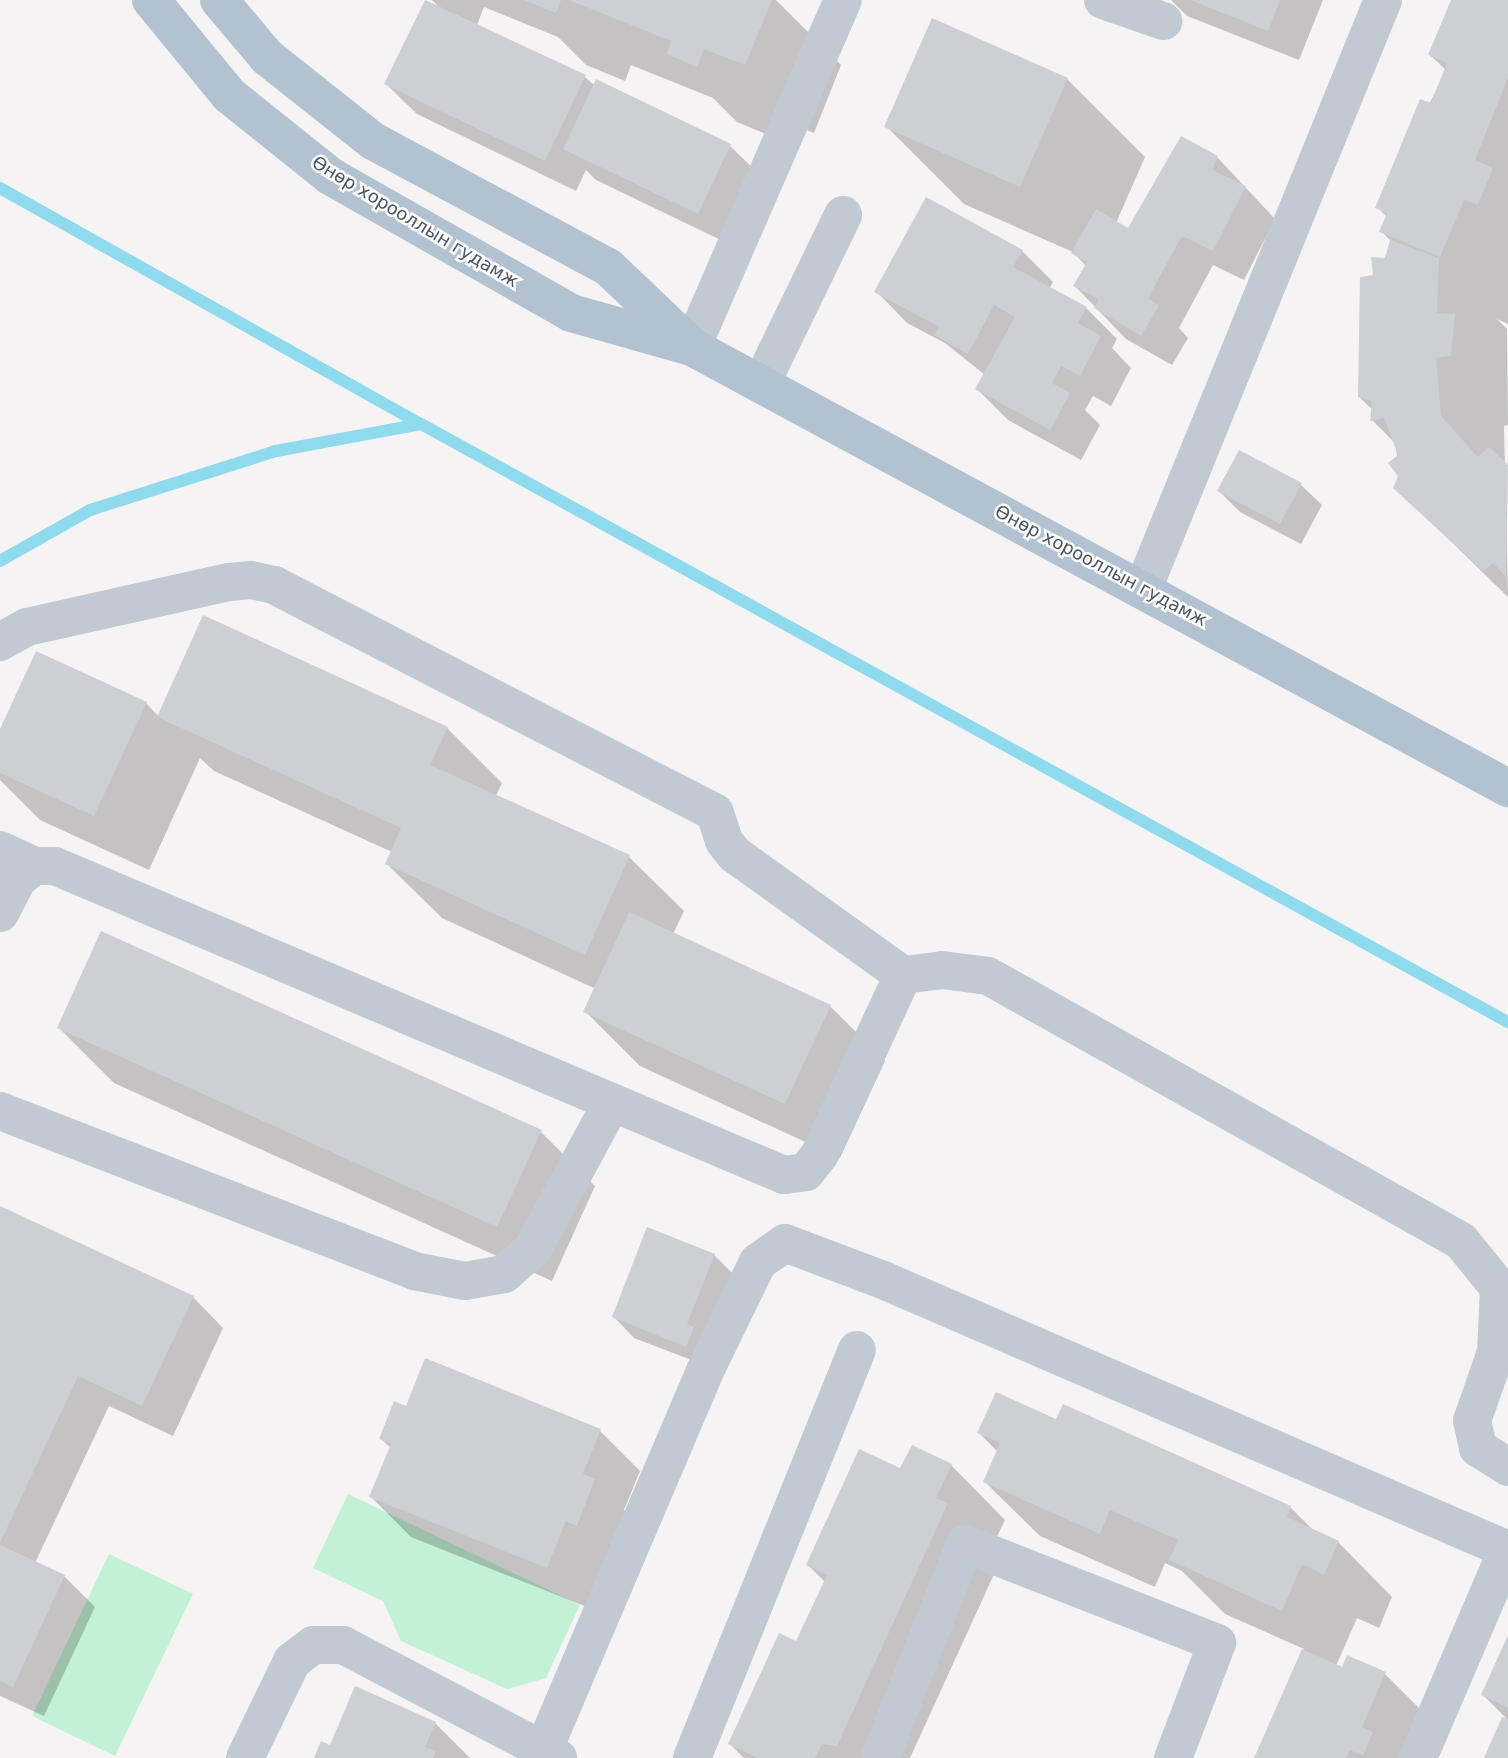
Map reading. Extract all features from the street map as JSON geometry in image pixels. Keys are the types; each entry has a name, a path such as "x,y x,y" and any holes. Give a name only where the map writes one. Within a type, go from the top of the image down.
{"main road":[{"name":"Өнөр хорооллын гудамж","path":"151,0 229,95 330,176 572,313 692,347 1508,788"},
{"name":"Өнөр хорооллын гудамж","path":"219,0 267,57 373,141 608,267 692,347"}],"street":[{"path":"692,347 843,0"},
{"path":"1103,0 1163,21"},
{"path":"1143,589 1383,0"},
{"path":"761,384 843,215"},
{"path":"0,642 27,627 229,582 251,580 274,585 715,813 723,841 734,854 902,975 942,970 988,976 1461,1241 1499,1289 1496,1352 1472,1421 1478,1448 1508,1467"},
{"path":"0,850 34,866 55,866 611,1104 784,1175 806,1172 820,1154 902,975"},
{"path":"0,913 17,880 34,866"},
{"path":"0,1111 414,1271 465,1281 504,1274 532,1250 611,1104"},
{"path":"245,1758 292,1661 313,1645 343,1645 547,1756 705,1371 758,1262 785,1243 883,1280 1508,1550 1418,1758"},
{"path":"692,1758 857,1350"},
{"path":"880,1758 965,1544 1217,1643 1173,1758"}],"green space":[{"path":"348,1494 580,1605 546,1678 507,1689 401,1641 383,1601 313,1568"},
{"path":"109,1554 193,1594 115,1756 32,1716"}],"building":[{"path":"425,0 586,75 545,161 384,84"},
{"path":"524,0 561,0 556,13"},
{"path":"569,0 772,0 745,65 704,49 697,67 667,54 671,41"},
{"path":"1190,0 1280,0 1268,31"},
{"path":"1451,0 1508,0 1508,78 1475,160 1493,168 1478,205 1464,200 1440,257 1379,232 1387,213 1375,208 1420,99 1431,103 1447,63 1428,55"},
{"path":"932,18 1068,78 1020,187 884,127"},
{"path":"596,79 731,144 698,214 563,149"},
{"path":"1181,136 1218,156 1212,170 1246,186 1213,251 1182,236 1148,298 1159,306 1141,336 1094,308 1099,299 1073,286 1087,262 1071,253 1096,209 1128,228"},
{"path":"926,197 1023,250 1013,267 1087,307 1078,323 1101,336 1080,376 1061,366 1052,383 1070,393 1050,430 975,389 1015,317 994,305 968,354 934,335 939,327 874,292"},
{"path":"1390,240 1439,258 1437,313 1455,314 1451,356 1436,358 1441,416 1478,457 1489,447 1508,465 1506,577 1493,563 1483,571 1393,488 1398,476 1388,463 1398,455 1384,418 1370,421 1372,401 1358,397 1360,277 1373,275 1371,257 1385,258"},
{"path":"1239,450 1302,483 1280,524 1217,491"},
{"path":"203,615 448,727 430,765 630,855 585,955 385,864 401,828 157,717"},
{"path":"36,651 147,702 94,816 0,773 0,729"},
{"path":"629,912 831,1005 785,1104 583,1012"},
{"path":"101,931 542,1130 497,1227 57,1028"},
{"path":"0,1206 194,1296 142,1406 78,1376 0,1543"},
{"path":"647,1227 715,1254 687,1324 694,1327 686,1347 612,1317"},
{"path":"425,1358 601,1429 583,1474 595,1479 577,1526 566,1521 547,1568 369,1497 391,1444 379,1439 394,1401 406,1406"},
{"path":"996,1392 1056,1419 1063,1404 1291,1506 1287,1517 1339,1541 1324,1575 1302,1564 1282,1611 1169,1560 1178,1540 1110,1510 1100,1534 983,1482 1000,1443 977,1433"},
{"path":"912,1445 952,1464 936,1498 948,1503 837,1746 822,1744 815,1758 757,1758 728,1744 779,1633 796,1641 827,1575 806,1565 859,1449 900,1468"},
{"path":"0,1545 65,1575 13,1687 0,1681"},
{"path":"1508,1635 1508,1708 1481,1695"},
{"path":"1302,1649 1342,1667 1347,1655 1386,1672 1362,1727 1373,1732 1363,1756 1350,1750 1346,1758 1254,1758"},
{"path":"355,1686 436,1722 425,1747 436,1751 433,1758 314,1758 321,1741 330,1745"},
{"path":"1502,1717 1508,1719 1508,1758 1484,1758"}],"waterway":[{"path":"0,188 421,424"},
{"path":"0,561 90,510 276,451 421,424 1508,1022"}]}
